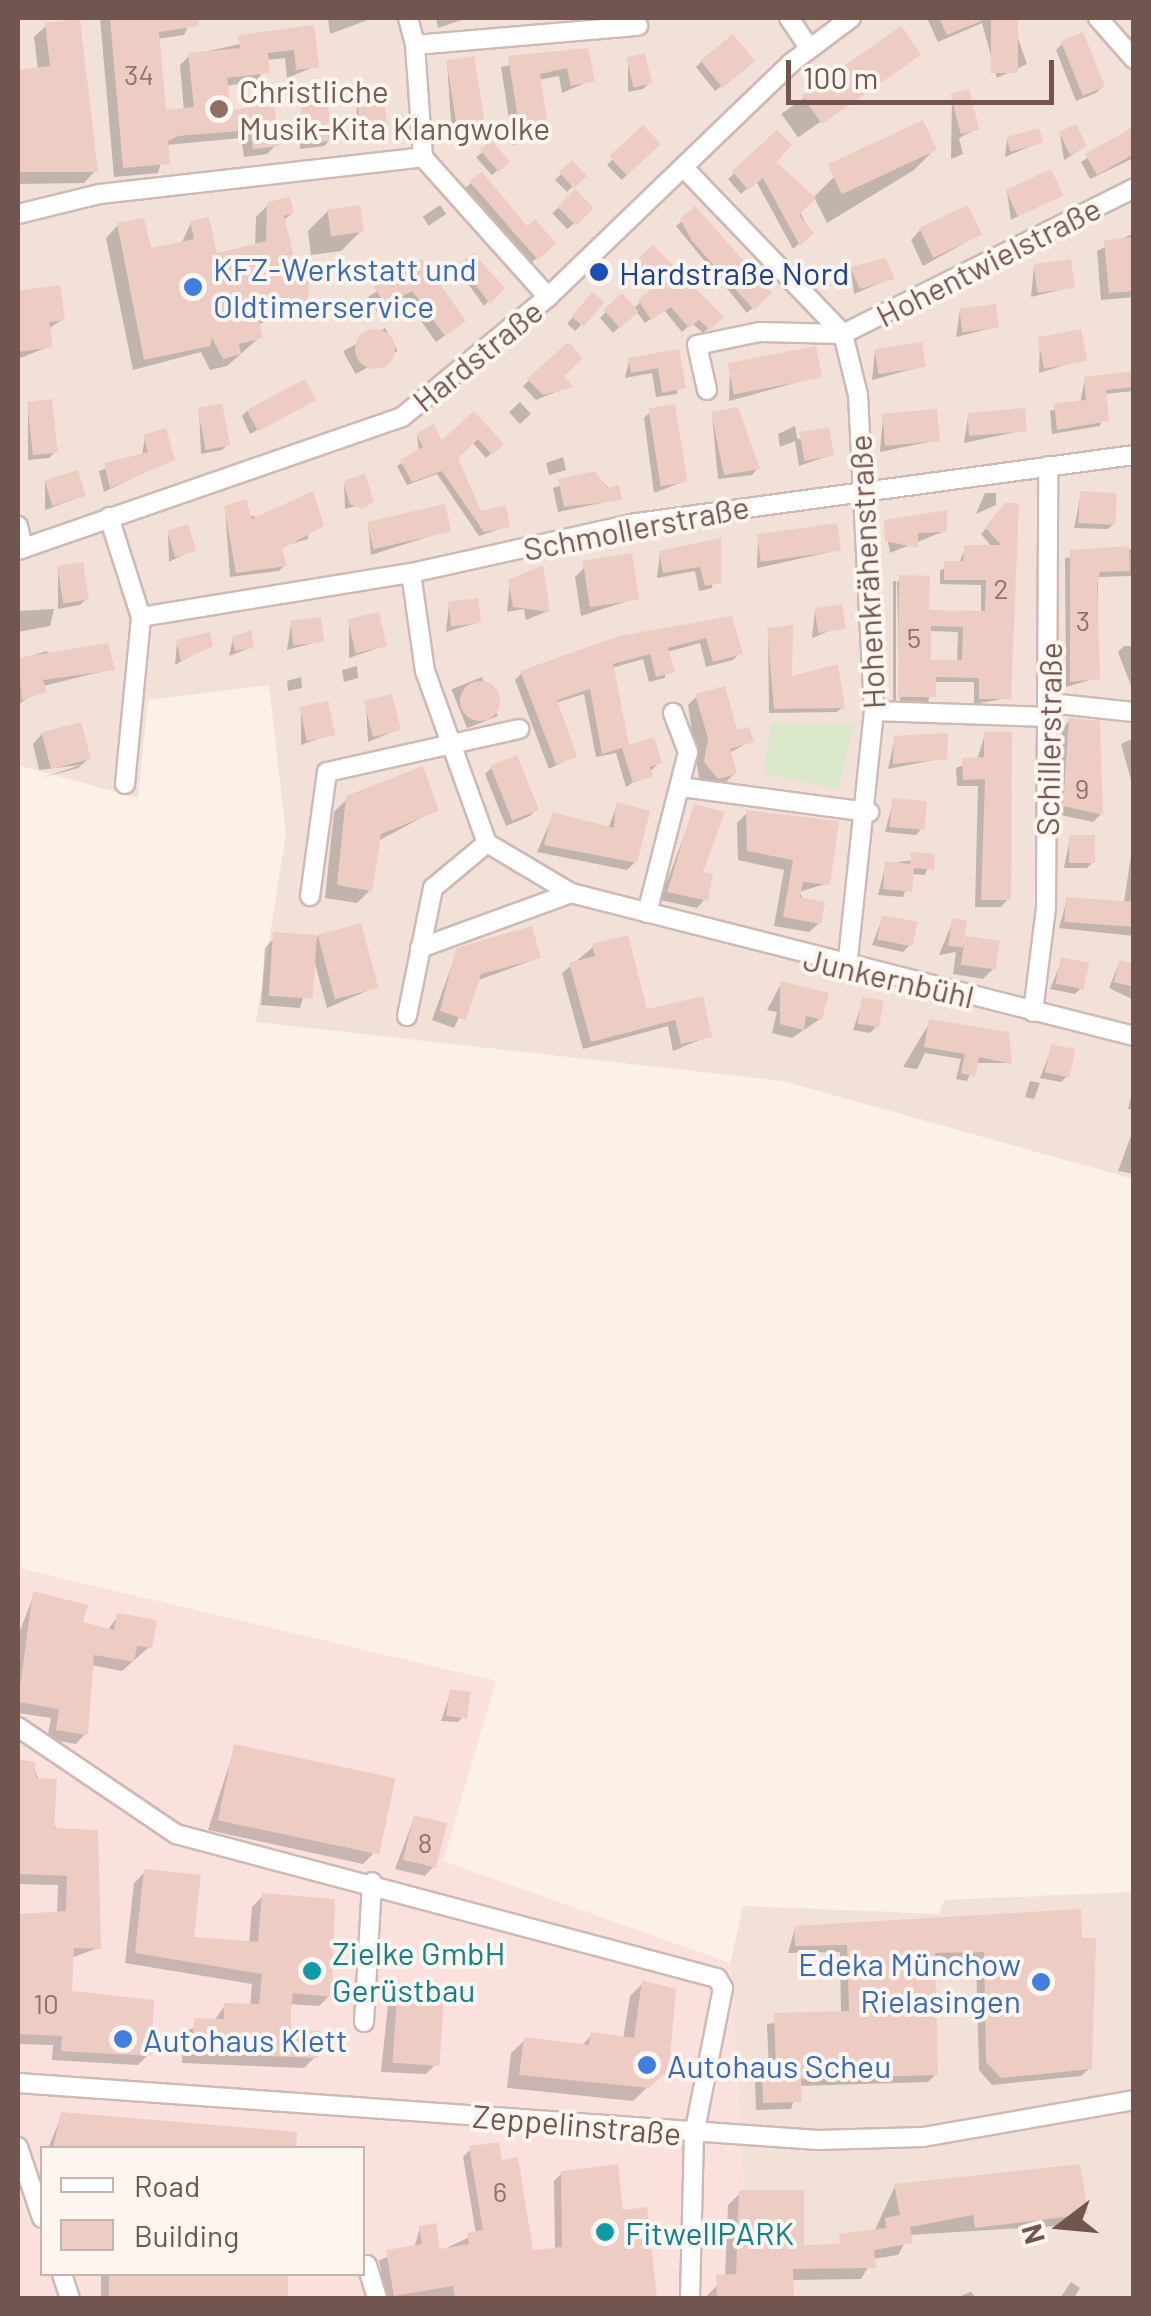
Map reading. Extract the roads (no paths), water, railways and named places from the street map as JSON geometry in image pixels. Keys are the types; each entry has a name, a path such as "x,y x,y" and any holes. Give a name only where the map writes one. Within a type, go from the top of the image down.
{"street":[{"path":"408,18 416,45 423,157 548,297"},
{"path":"789,18 809,48"},
{"name":"Hardstraße","path":"20,549 392,423 548,297 809,48 851,18"},
{"path":"1098,18 1124,34 1134,60"},
{"path":"416,45 638,26"},
{"path":"18,214 100,194 423,157"},
{"name":"Hohenkrähenstraße","path":"684,168 843,334 858,394 874,712 869,812 847,967"},
{"name":"Hohentwielstraße","path":"843,334 1134,188"},
{"path":"707,390 692,345 760,332 843,334"},
{"name":"Schmollerstraße","path":"141,618 411,574 637,523 863,488 1134,455"},
{"name":"Schillerstraße","path":"1033,1012 1046,907 1050,710 1048,466"},
{"path":"109,517 141,618 125,784"},
{"path":"18,526 20,549"},
{"path":"407,1016 433,888 487,842 448,747 411,574"},
{"path":"874,712 1134,712"},
{"path":"647,913 688,752 673,713"},
{"path":"310,896 327,772 519,728"},
{"path":"681,787 869,812"},
{"name":"Junkernbühl","path":"487,842 570,893 847,967 1134,1036"},
{"path":"420,948 570,893"},
{"path":"18,1727 176,1834 372,1882 717,1978 723,1988 694,2134 690,2298"},
{"path":"364,2022 372,1882"},
{"name":"Zeppelinstraße","path":"18,2082 694,2134 924,2137 1134,2100"},
{"path":"18,2146 40,2212"},
{"path":"367,2264 377,2298"}],"place":[{"name":"Christliche Musik-Kita Klangwolke","path":"219,109"},
{"name":"Hardstraße Nord","path":"599,272"},
{"name":"KFZ-Werkstatt und Oldtimerservice","path":"193,287"},
{"name":"Zielke GmbH Gerüstbau","path":"312,1971"},
{"name":"Edeka Münchow Rielasingen","path":"1041,1982"},
{"name":"Autohaus Klett","path":"123,2039"},
{"name":"Autohaus Scheu","path":"647,2065"},
{"name":"FitwellPARK","path":"605,2232"}]}
